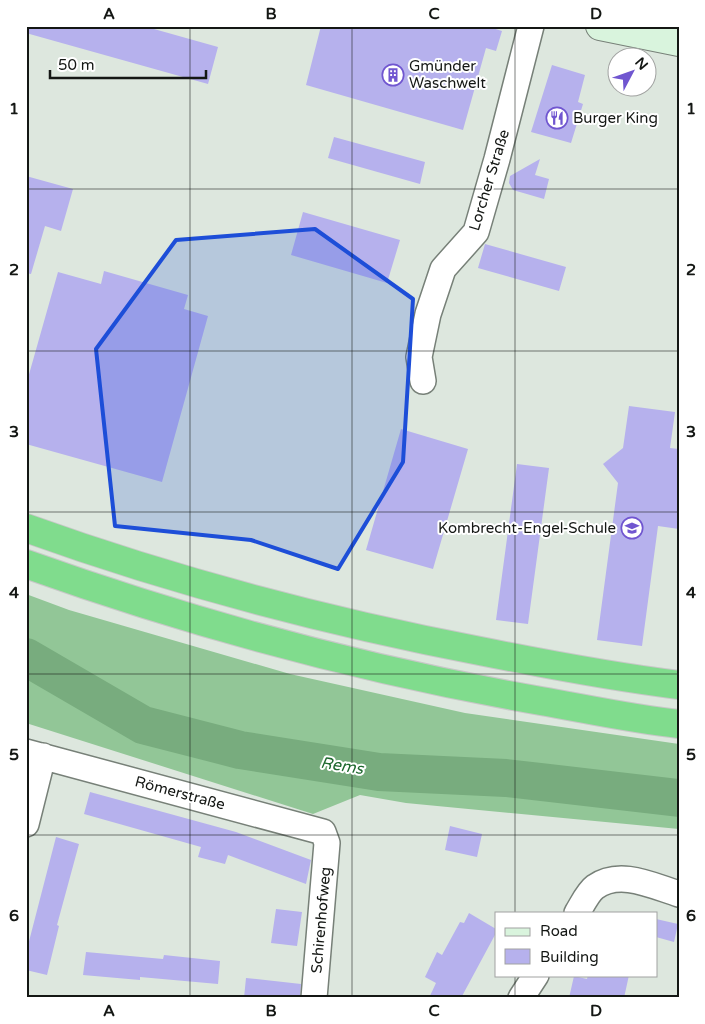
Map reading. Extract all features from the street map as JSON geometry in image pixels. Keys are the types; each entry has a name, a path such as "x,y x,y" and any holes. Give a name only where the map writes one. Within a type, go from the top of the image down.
{"highway":[{"path":"26,528 212,588 352,625 610,677 679,685"},
{"path":"26,564 227,630 333,657 503,695 679,724"}],"street":[{"name":"Lorcher Straße","path":"424,381 419,357 428,314 443,269 476,232 531,26"},
{"path":"600,26 679,42"},
{"path":"26,824 35,754"},
{"name":"Römerstraße","path":"35,754 311,828 323,832 327,843"},
{"name":"Schirenhofweg","path":"314,998 327,843"},
{"path":"578,912 594,888 611,879 625,878 679,894"},
{"path":"521,998 535,976"}],"highlighted area":[{"path":"315,229 413,299 403,462 338,569 251,540 115,526 96,349 176,240"}],"green space":[{"path":"26,594 69,610 290,674 465,713 679,744 679,829 406,803 360,795 313,814 26,723"}],"building":[{"path":"26,26 155,26 154,29 218,47 208,84 26,33"},
{"name":"Gmünder Waschwelt","path":"321,26 486,26 502,31 496,51 486,48 463,130 306,85"},
{"name":"Burger King","path":"552,65 585,75 578,102 583,104 571,143 531,132"},
{"path":"334,137 425,162 420,184 328,158"},
{"path":"540,159 535,175 549,179 544,199 513,190 509,183 510,176"},
{"path":"26,176 73,189 61,231 45,226 31,274 26,273"},
{"path":"303,212 400,240 387,283 291,255"},
{"path":"485,244 566,267 559,291 478,268"},
{"path":"104,271 188,295 184,309 208,316 162,482 26,444 26,385 58,272 101,284"},
{"path":"629,406 675,412 670,448 679,449 679,529 658,526 642,646 597,640 618,483 603,464 623,448"},
{"path":"401,429 468,449 433,569 366,550"},
{"path":"517,464 549,468 528,624 496,620"},
{"path":"90,792 236,832 311,860 306,884 228,855 225,864 198,857 201,847 84,814"},
{"path":"450,826 482,834 477,857 445,850"},
{"path":"56,837 79,844 57,925 59,926 47,975 26,970 26,953"},
{"path":"276,909 302,912 297,946 271,943"},
{"path":"469,913 495,928 495,935 461,998 429,998 436,983 425,977 437,952 442,955 460,922 464,923"},
{"path":"658,919 678,924 674,942 658,938"},
{"path":"86,952 163,959 164,955 220,961 218,984 140,977 140,980 83,975"},
{"path":"574,976 587,979 588,976 629,976 624,998 569,998"},
{"path":"246,978 301,984 300,998 244,998"}],"waterway":[{"name":"Rems","path":"26,657 143,725 240,750 379,772 506,778 679,798"}],"place":[{"name":"Gmünder Waschwelt","path":"393,75"},
{"name":"Burger King","path":"557,118"},
{"name":"Kombrecht-Engel-Schule","path":"632,528"}]}
